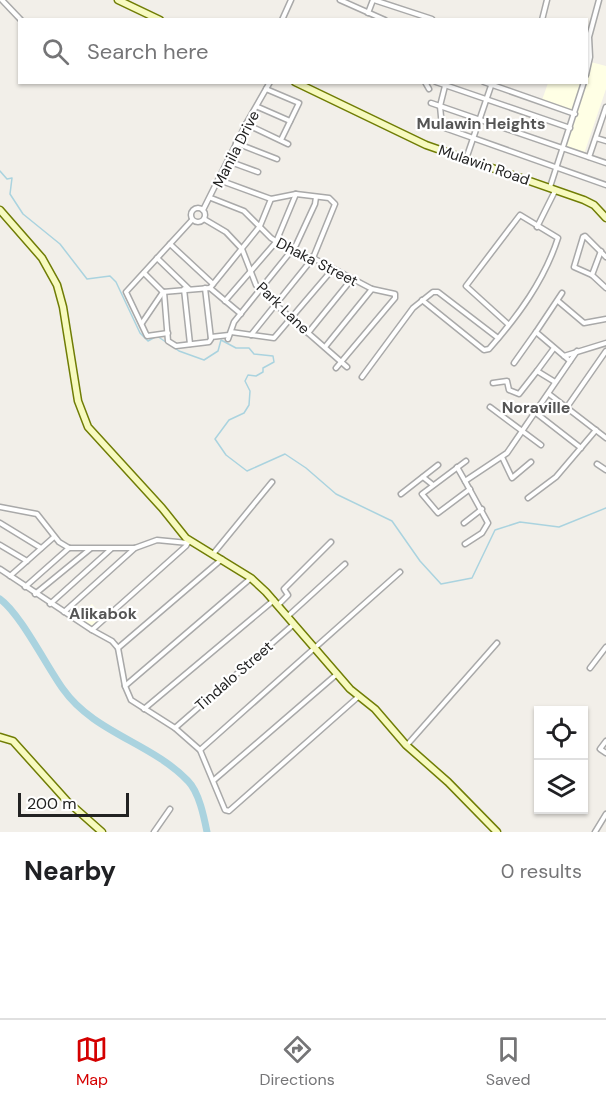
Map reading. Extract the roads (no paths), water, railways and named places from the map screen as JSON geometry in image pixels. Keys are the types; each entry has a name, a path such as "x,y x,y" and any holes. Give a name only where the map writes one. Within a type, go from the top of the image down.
{"street":[{"path":"2,0 19,18"},
{"path":"118,0 156,18"},
{"path":"283,18 291,0"},
{"path":"340,0 380,18"},
{"path":"368,13 374,0 429,18"},
{"path":"542,18 546,0"},
{"path":"588,49 599,0"},
{"name":"Mulawin Road","path":"299,84 426,145 594,205 606,218"},
{"path":"426,84 429,89"},
{"path":"570,128 445,84 440,106 442,127 606,184"},
{"path":"466,159 492,84 575,114"},
{"path":"537,227 553,189 557,168 583,84"},
{"path":"268,85 299,103 281,140"},
{"name":"Manila Drive","path":"203,210 268,85"},
{"path":"431,103 606,163"},
{"path":"258,107 290,121"},
{"path":"589,157 604,119 606,107"},
{"path":"246,124 288,144"},
{"path":"596,138 606,141"},
{"path":"236,143 277,159"},
{"path":"228,160 258,172"},
{"path":"219,180 272,199 296,194 329,198 335,204 335,210 313,258 251,335"},
{"path":"225,301 276,242 296,194"},
{"path":"230,335 234,322 293,251 315,204 316,197"},
{"name":"Dhaka Street","path":"211,198 244,211 276,242 293,251 313,258 351,280 372,289 393,291 395,298 342,362"},
{"path":"142,323 164,292 208,288 213,284 260,226 272,199"},
{"path":"199,207 203,210 204,219 198,222 192,220 190,216 192,209 199,207"},
{"path":"0,210 42,258 57,285 82,418 96,437 162,508 189,542"},
{"path":"422,300 484,350 489,349 509,325 546,271 558,238 520,215 466,282 467,290 509,325"},
{"name":"Park Lane","path":"204,219 226,232 242,249 261,290 274,304 347,368"},
{"path":"168,333 147,336 126,292 192,220"},
{"path":"606,257 585,236 574,267 592,275 606,288"},
{"path":"170,244 213,284"},
{"path":"592,275 601,251"},
{"path":"158,258 186,289 190,344"},
{"path":"211,337 251,335 274,338 332,270"},
{"path":"144,273 164,292 168,341 176,346 209,342 211,337 208,288"},
{"path":"308,333 351,280"},
{"path":"208,288 241,314"},
{"path":"325,347 372,289"},
{"path":"362,377 422,300 434,292 438,292 498,338"},
{"path":"514,363 562,293"},
{"path":"558,301 584,323 606,319"},
{"path":"536,332 570,361"},
{"path":"564,356 606,343"},
{"path":"493,383 507,381 509,390 519,394 554,348"},
{"path":"465,481 502,457 536,413 578,351"},
{"path":"567,407 605,355"},
{"path":"336,368 342,362"},
{"path":"537,371 555,382"},
{"path":"549,394 606,438"},
{"path":"490,407 541,445"},
{"path":"536,413 580,448"},
{"path":"528,498 556,477 596,430"},
{"path":"502,457 513,481 531,462"},
{"path":"466,461 422,494 438,513 470,489"},
{"path":"597,464 606,470"},
{"path":"401,494 438,465"},
{"path":"457,467 487,519 487,527 465,544"},
{"path":"423,477 433,485"},
{"path":"213,554 272,482"},
{"path":"0,507 37,514 54,537 69,548 135,548 158,540 189,542 222,559 251,578 276,602 315,650 358,697 375,709 406,745 456,789 497,832"},
{"path":"464,523 482,509"},
{"path":"0,523 41,548"},
{"path":"10,576 54,537"},
{"path":"92,630 189,542"},
{"path":"144,709 276,602 288,595 284,589 331,542"},
{"path":"0,545 27,561"},
{"path":"24,587 69,548"},
{"path":"64,612 135,548"},
{"path":"35,594 90,549"},
{"path":"50,604 112,549"},
{"path":"118,648 222,559"},
{"path":"288,616 345,564"},
{"path":"0,569 50,604 112,641 118,648 124,686 131,700 175,728 200,750 214,780 223,808 229,811 358,697"},
{"path":"200,750 400,572"},
{"path":"124,686 251,578"},
{"name":"Tindalo Street","path":"175,728 294,624"},
{"path":"406,745 498,643"},
{"path":"590,668 606,647"},
{"path":"214,780 337,674"},
{"path":"0,737 13,741 67,801 102,832"},
{"path":"606,741 600,750 606,753"},
{"path":"154,832 170,809"},
{"path":"595,832 606,814"}],"waterway":[{"path":"0,171 7,179 12,178 10,194 23,214 60,244 87,279 110,276 116,282 140,333 148,341 157,336 179,351 204,360 218,351 221,340 236,348 249,348 254,354 273,356 274,362 263,368 263,372 256,376 248,375 245,381 250,391 249,405 244,413 229,420 215,439 226,455 247,471 285,454 306,468 336,494 392,521 420,561 441,584 472,578 495,530 520,522 559,527 606,508"},
{"path":"0,599 16,616 63,689 76,704 91,717 158,757 188,781 198,798 207,832"}],"district":[{"name":"Mulawin Heights","path":"481,123"},
{"name":"Noraville","path":"536,407"},
{"name":"Alikabok","path":"103,613"}]}
